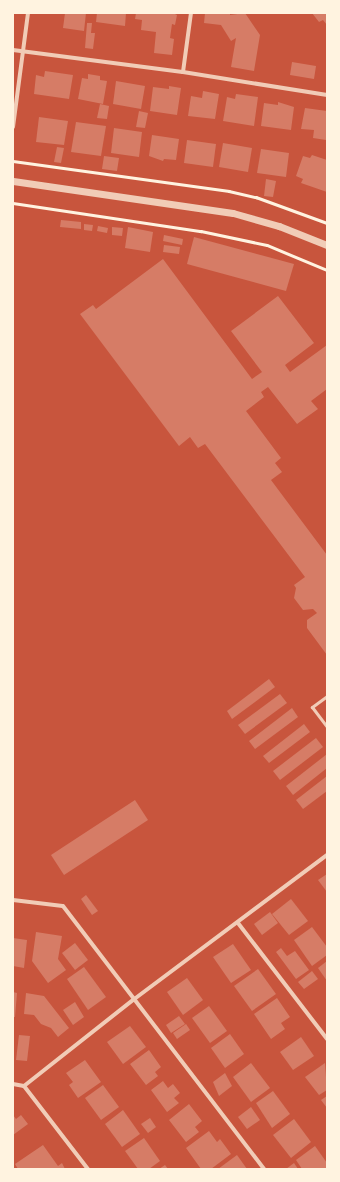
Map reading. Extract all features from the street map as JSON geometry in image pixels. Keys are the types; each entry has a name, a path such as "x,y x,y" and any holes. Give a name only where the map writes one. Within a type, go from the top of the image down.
{"street":[{"path":"13,127 28,13"},
{"path":"183,72 191,13"},
{"path":"13,50 183,72 327,95"},
{"path":"13,181 233,213 279,226 327,245"},
{"path":"24,1086 133,1000 327,855"},
{"path":"13,900 63,906 133,1000 264,1169"},
{"path":"238,923 327,1039"},
{"path":"13,1084 24,1086 88,1169"}],"lane":[{"path":"327,696 312,707 327,727"}],"path":[{"path":"13,161 229,191 256,197 327,223"},
{"path":"13,204 201,231 267,245 327,270"}],"building":[{"path":"65,13 86,13 84,31 63,28"},
{"path":"97,13 126,13 125,26 96,22"},
{"path":"136,13 173,13 177,15 175,25 172,24 170,38 174,39 172,55 154,53 156,32 141,30 142,20 135,19"},
{"path":"205,13 230,13 230,15 245,13 260,35 254,71 231,67 236,38 231,41 221,25 204,23"},
{"path":"312,13 327,13 327,25 323,20 319,22"},
{"path":"87,23 92,23 91,33 95,33 93,49 85,48"},
{"path":"292,62 316,66 314,79 290,75"},
{"path":"45,71 73,75 69,99 34,94 36,75 44,77"},
{"path":"88,74 100,76 100,80 107,81 103,104 78,99 82,78 88,79"},
{"path":"116,81 145,86 141,109 113,104"},
{"path":"169,86 181,88 177,115 150,111 153,87 169,89"},
{"path":"203,91 219,94 215,119 188,116 191,96 202,98"},
{"path":"236,94 258,97 254,126 223,121 227,97 235,99"},
{"path":"278,102 294,107 291,130 261,126 264,103 278,105"},
{"path":"100,104 109,106 107,119 97,118"},
{"path":"305,108 327,111 326,140 313,138 314,130 301,129"},
{"path":"139,111 148,113 145,128 136,127"},
{"path":"39,117 68,121 64,145 36,142"},
{"path":"76,122 106,126 101,156 71,152"},
{"path":"114,128 142,132 139,157 111,153"},
{"path":"152,135 179,139 176,160 164,159 163,161 149,156"},
{"path":"187,140 216,144 213,167 184,163"},
{"path":"223,143 252,148 248,172 219,167"},
{"path":"57,147 64,148 61,163 54,162"},
{"path":"261,149 289,153 286,177 257,173"},
{"path":"312,155 327,160 327,192 301,183 303,179 296,176 303,156 310,158"},
{"path":"104,156 119,158 117,171 102,169"},
{"path":"266,179 276,181 273,197 264,196"},
{"path":"61,220 81,222 81,229 60,227"},
{"path":"84,224 93,225 92,231 84,230"},
{"path":"98,226 108,228 107,233 97,231"},
{"path":"112,227 123,228 122,236 112,235"},
{"path":"128,227 153,232 150,252 125,248"},
{"path":"164,235 183,239 182,245 163,241"},
{"path":"194,237 294,264 286,291 187,264"},
{"path":"164,245 180,247 179,254 163,252"},
{"path":"163,259 252,379 262,372 231,331 278,296 314,343 285,365 290,372 327,345 327,389 311,401 318,409 297,424 268,387 261,392 264,397 246,411 281,458 275,463 282,472 271,480 327,555 327,655 307,628 307,620 317,613 313,609 303,610 294,598 296,588 294,585 305,577 205,444 198,448 190,437 179,446 80,314 93,305 96,309"},
{"path":"269,679 275,687 232,719 227,711"},
{"path":"280,694 287,703 245,734 238,725"},
{"path":"292,708 298,717 255,749 249,741"},
{"path":"304,724 310,732 269,763 263,756"},
{"path":"316,738 323,747 280,780 273,771"},
{"path":"327,754 327,768 293,795 286,786"},
{"path":"327,776 327,791 303,809 296,800"},
{"path":"135,800 148,820 64,875 51,855"},
{"path":"327,874 327,892 318,880"},
{"path":"86,895 98,911 92,915 81,899"},
{"path":"291,899 308,921 289,935 272,914"},
{"path":"270,912 278,923 262,935 254,924"},
{"path":"312,927 327,947 327,955 312,966 294,940"},
{"path":"36,932 62,936 58,959 66,970 48,983 32,961"},
{"path":"13,938 27,940 24,968 13,966"},
{"path":"75,943 88,960 75,970 62,953"},
{"path":"233,944 251,970 231,983 213,957"},
{"path":"281,948 287,956 295,951 309,970 296,979 276,952"},
{"path":"327,961 327,981 318,968"},
{"path":"84,967 106,997 88,1010 67,979"},
{"path":"258,969 276,994 252,1011 234,986"},
{"path":"312,971 318,979 304,989 298,982"},
{"path":"187,978 203,1000 183,1015 167,992"},
{"path":"13,992 17,993 15,1017 13,1017"},
{"path":"26,993 44,996 69,1028 58,1037 51,1028 41,1024 34,1015 24,1014"},
{"path":"277,998 290,1017 281,1023 285,1029 271,1039 254,1014"},
{"path":"75,1002 84,1017 73,1025 63,1010"},
{"path":"209,1006 227,1031 210,1043 192,1018"},
{"path":"179,1016 185,1024 171,1033 166,1025"},
{"path":"186,1024 190,1030 177,1039 173,1033"},
{"path":"130,1026 146,1047 123,1064 107,1042"},
{"path":"230,1034 244,1054 225,1068 211,1048"},
{"path":"19,1035 30,1036 27,1061 16,1060"},
{"path":"301,1037 314,1056 293,1070 280,1052"},
{"path":"149,1050 161,1067 155,1072 158,1076 146,1085 130,1064"},
{"path":"85,1060 101,1082 78,1098 69,1085 73,1082 66,1073"},
{"path":"251,1063 270,1088 251,1102 233,1077"},
{"path":"325,1063 327,1090 319,1095 305,1077"},
{"path":"225,1073 232,1086 219,1096 213,1082"},
{"path":"163,1081 168,1088 173,1084 180,1093 174,1098 179,1103 167,1112 151,1090"},
{"path":"103,1085 119,1107 101,1120 85,1098"},
{"path":"273,1091 290,1114 272,1128 256,1103"},
{"path":"327,1096 327,1108 321,1100"},
{"path":"189,1104 202,1121 195,1127 199,1132 186,1142 169,1120"},
{"path":"251,1107 260,1120 247,1129 238,1117"},
{"path":"123,1110 140,1134 122,1147 105,1124"},
{"path":"13,1115 16,1119 21,1115 28,1124 13,1135"},
{"path":"150,1118 156,1127 148,1133 141,1124"},
{"path":"294,1119 311,1142 291,1158 273,1135"},
{"path":"209,1131 217,1142 220,1139 231,1154 211,1169 201,1169 186,1148"},
{"path":"144,1138 160,1161 149,1169 138,1169 125,1151"},
{"path":"43,1145 58,1166 62,1163 65,1169 18,1169 15,1164"},
{"path":"315,1146 327,1163 327,1169 302,1169 296,1160"},
{"path":"237,1155 247,1169 218,1169"},
{"path":"294,1163 298,1169 286,1169"},
{"path":"165,1165 168,1169 159,1169"}]}
